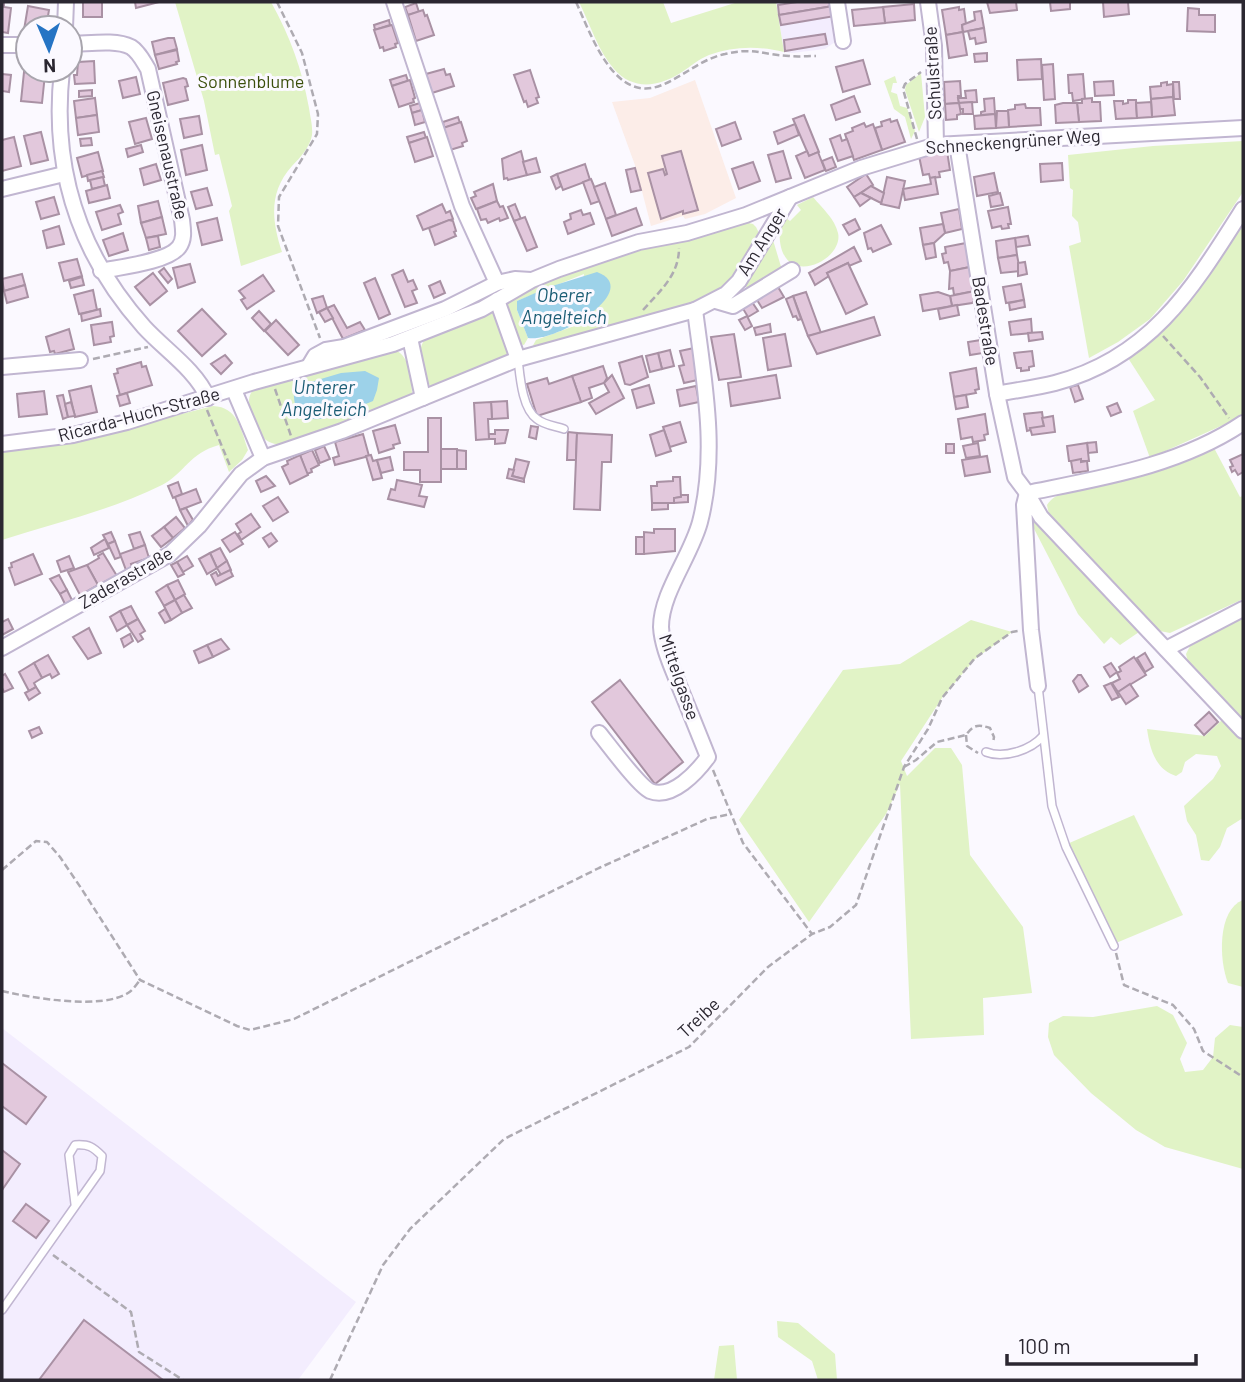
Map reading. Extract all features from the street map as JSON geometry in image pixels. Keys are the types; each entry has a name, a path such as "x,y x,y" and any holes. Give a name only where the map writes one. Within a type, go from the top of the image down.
{"street":[{"path":"394,2 462,206 497,283"},
{"path":"837,2 843,41"},
{"name":"Schulstraße","path":"928,2 934,68 936,145"},
{"name":"Gneisenaustraße","path":"84,44 130,47 139,54 148,69 184,238 178,248 166,256 101,271"},
{"path":"61,84 58,115 64,174 77,219 101,271 139,321 192,373 203,387 206,399"},
{"name":"Schneckengrüner Weg","path":"790,197 861,168 936,145 1243,128"},
{"name":"Badestraße","path":"957,144 997,394 1016,477 1041,517 1243,731"},
{"path":"2,189 64,174"},
{"name":"Am Anger","path":"233,390 410,338 444,325 532,280 639,242 680,235 746,215 790,197"},
{"name":"Am Anger","path":"263,458 342,431 518,359 695,310 716,301 739,281 790,197"},
{"path":"997,394 1054,384 1082,375 1130,350 1156,328 1198,278 1243,209"},
{"path":"716,301 733,306 792,270"},
{"name":"Am Anger","path":"309,366 315,356 326,350 344,347 445,309 497,283 516,279 532,280"},
{"path":"496,300 518,359"},
{"name":"Mittelgasse","path":"695,310 710,423 706,493 689,553 662,610 661,629 669,659 708,757"},
{"path":"410,338 423,398"},
{"path":"2,368 80,359"},
{"path":"233,390 263,458"},
{"name":"Ricarda-Huch-Straße","path":"2,444 73,435 233,390"},
{"path":"1027,493 1090,481 1152,464 1200,447 1240,425"},
{"name":"Zaderastraße","path":"2,648 170,554 200,526 242,474 263,458"},
{"name":"Badestraße","path":"1027,493 1024,505 1031,630 1038,687"},
{"path":"1166,649 1243,609"},
{"path":"599,733 648,790 662,793 675,788 698,770 708,757"}],"lane":[{"path":"518,359 523,393 533,416 540,422 564,429"},
{"path":"1038,687 1052,806 1066,847 1114,946"},
{"path":"986,752 995,756 1021,750 1035,745 1043,736"},
{"path":"2,1310 100,1171 102,1156 93,1146 85,1144 75,1144 69,1155 75,1204"}],"path":[{"path":"277,2 302,53 318,114 317,134 279,197 278,226 326,350"},
{"path":"576,2 611,69 619,80 637,88 660,87 697,64 723,54 754,50 787,56 816,56"},
{"path":"918,149 917,130 903,89 921,72 934,68"},
{"path":"633,327 631,320 669,280 679,262 680,235"},
{"path":"1156,328 1240,425"},
{"path":"80,359 151,346"},
{"path":"273,386 291,436"},
{"path":"206,399 235,482"},
{"name":"Treibe","path":"330,1380 383,1265 410,1229 504,1139 689,1047 768,967 811,934 830,927 856,905 904,767 928,729 942,698 975,659 1012,632 1031,630"},
{"path":"981,725 990,728 994,737 993,746 986,752 975,753 967,746 966,735 971,727 981,725"},
{"path":"904,767 937,742 966,735"},
{"path":"708,757 743,843 811,934"},
{"path":"2,870 36,841 47,842 74,877 140,981 250,1030 295,1019 599,868 707,819 731,814"},
{"path":"1114,946 1124,985 1173,1005 1194,1029 1203,1051 1243,1077"},
{"path":"2,991 38,999 110,999 128,993 140,981"},
{"path":"44,1249 131,1312 139,1352 183,1380"}],"shaded area":[{"path":"776,2 834,2 839,36 825,49 784,52"},
{"path":"695,80 736,198 705,214 685,219 683,216 651,226 636,168 612,102 650,98"},
{"path":"2,1028 356,1302 298,1380 2,1380"}],"green space":[{"name":"Sonnenblume","path":"175,2 271,2 290,40 303,80 312,135 304,152 284,176 276,197 274,218 282,252 241,266 229,211 232,206 219,154 215,155 204,101"},
{"path":"579,2 663,2 671,23 738,2 776,2 784,52 756,48 718,52 664,81 638,84 621,76 608,62"},
{"path":"921,73 925,117 919,132 905,90 906,85"},
{"path":"895,76 897,83 893,83 891,92 897,94 900,106 907,108 915,131 911,139 905,117 894,109 884,81"},
{"path":"1243,141 1243,192 1183,281 1150,319 1118,342 1089,358 1069,246 1081,242 1078,222 1072,216 1073,190 1070,188 1068,155 1153,146"},
{"path":"813,197 834,223 838,233 837,244 831,254 821,262 797,266 787,259 781,246 780,224 786,218 790,221 801,210 797,205"},
{"path":"1243,214 1243,416 1150,458 1133,411 1155,400 1128,358 1158,336 1208,268 1215,265"},
{"path":"740,221 756,227 759,233 757,243 735,281 710,301 531,349 536,340 577,325 584,274 517,301 517,310 528,338 524,345 520,344 505,309 511,296 601,258"},
{"path":"773,240 782,270 751,289 745,286"},
{"path":"492,310 510,350 509,354 434,386 427,384 420,353 427,337"},
{"path":"395,350 404,357 411,376 412,394 404,402 283,445 268,441 258,431 252,418 249,398 260,385"},
{"path":"213,406 228,410 233,415 248,450 229,472 219,445 201,453 170,480 143,494 2,540 2,449 72,442"},
{"path":"1213,446 1240,497 1243,496 1243,599 1170,633 1160,631 1056,525 1049,515 1047,505 1055,497 1065,493 1134,475"},
{"path":"1034,518 1142,630 1120,645 1111,637 1104,644 1078,614 1029,519"},
{"path":"1243,617 1243,724 1196,674 1186,654 1191,644"},
{"path":"971,620 1012,632 975,659 942,698 901,761 907,776 935,748 951,748 962,765 970,855 1023,927 1032,993 983,998 984,1035 911,1039 900,784 886,814 809,922 739,820 843,670 900,664"},
{"path":"1222,720 1243,736 1243,818 1227,828 1220,847 1209,861 1201,860 1196,835 1187,821 1184,806 1213,779 1221,766 1217,756 1196,754 1185,762 1182,772 1176,776 1158,763 1147,729 1205,736"},
{"path":"1134,815 1183,915 1116,943 1067,844"},
{"path":"1243,900 1243,987 1228,983 1223,962 1222,937 1228,914"},
{"path":"1157,1006 1173,1015 1187,1043 1180,1059 1185,1072 1203,1070 1213,1057 1215,1038 1230,1025 1243,1027 1243,1169 1165,1147 1136,1130 1091,1093 1054,1055 1048,1037 1049,1023 1063,1016 1093,1017"},
{"path":"777,1321 798,1323 835,1354 837,1380 818,1380 812,1361 778,1337"},
{"path":"734,1345 737,1380 714,1380 719,1346"}],"water":[{"name":"Oberer Angelteich","path":"597,272 609,280 610,291 591,314 557,332 528,338 517,310 517,301 549,287"},
{"name":"Unterer Angelteich","path":"365,371 379,378 373,401 322,419 310,419 301,414 295,404 294,387 341,373"}],"building":[{"path":"83,2 102,2 102,17 84,17"},
{"path":"135,2 159,2 136,8"},
{"path":"833,2 833,6 779,15 778,5"},
{"path":"987,2 1016,2 1017,10 990,13"},
{"path":"1050,2 1070,2 1070,9 1051,11"},
{"path":"1103,2 1128,2 1129,14 1104,17"},
{"path":"416,3 419,12 408,15 405,7"},
{"path":"2,4 11,8 8,33 2,32"},
{"path":"914,4 915,20 885,23 883,7"},
{"path":"28,6 49,10 48,14 27,14"},
{"path":"833,6 835,16 781,25 779,15"},
{"path":"883,7 885,23 854,26 852,10"},
{"path":"959,7 959,10 964,9 966,24 962,25 963,32 946,35 942,10"},
{"path":"1188,8 1199,9 1199,15 1215,15 1215,32 1187,31"},
{"path":"423,10 434,35 416,41 408,15"},
{"path":"981,11 984,28 963,32 962,25 975,20 974,12"},
{"path":"389,20 390,25 375,30 374,25"},
{"path":"392,25 398,43 395,44 396,47 384,51 383,47 380,48 374,30"},
{"path":"984,28 986,42 976,44 975,38 970,39 968,31"},
{"path":"963,32 967,55 949,58 946,35"},
{"path":"825,34 827,44 785,51 784,40"},
{"path":"174,38 177,49 155,55 152,42"},
{"path":"177,50 177,64 159,69 155,55"},
{"path":"987,53 987,61 975,62 974,54"},
{"path":"1041,59 1042,79 1018,80 1017,60"},
{"path":"863,60 870,84 843,92 836,67"},
{"path":"94,61 95,83 84,84 84,62"},
{"path":"1053,64 1055,99 1044,100 1042,65"},
{"path":"444,69 446,75 450,74 454,86 432,93 426,74"},
{"path":"530,70 539,97 536,98 538,103 528,107 514,75"},
{"path":"2,74 11,75 9,92 2,91"},
{"path":"1083,74 1085,99 1073,101 1072,93 1069,93 1068,75"},
{"path":"406,75 408,81 392,86 390,80"},
{"path":"136,77 140,94 123,98 119,81"},
{"path":"183,78 188,86 185,87 188,100 168,105 163,83"},
{"path":"410,80 414,102 399,107 392,86"},
{"path":"960,81 959,103 945,104 944,82"},
{"path":"1113,81 1114,95 1095,96 1094,82"},
{"path":"1167,82 1167,85 1173,84 1173,97 1151,99 1150,87 1161,86 1161,83"},
{"path":"1173,82 1179,82 1180,99 1174,99"},
{"path":"23,84 44,84 42,103 21,101"},
{"path":"92,90 92,96 79,97 79,91"},
{"path":"976,90 977,102 959,103 958,98 966,98 965,91"},
{"path":"854,96 860,112 836,120 831,105"},
{"path":"1173,97 1175,115 1152,117 1151,99"},
{"path":"95,98 97,115 76,118 74,101"},
{"path":"994,98 995,114 981,115 981,112 985,111 984,99"},
{"path":"1092,98 1092,102 1100,102 1101,121 1079,122 1077,103 1082,103 1082,99"},
{"path":"1128,100 1136,100 1137,118 1116,119 1114,101 1123,101 1123,104 1128,103"},
{"path":"972,102 973,114 963,114 959,103"},
{"path":"1151,102 1152,117 1137,118 1136,103"},
{"path":"420,103 422,110 412,113 410,106"},
{"path":"959,103 961,114 957,115 957,119 946,120 945,104"},
{"path":"1077,103 1079,122 1056,123 1055,105"},
{"path":"1025,104 1026,108 1040,108 1041,125 1009,127 1008,110 1015,109 1015,105"},
{"path":"422,110 425,122 415,125 412,113"},
{"path":"997,111 1008,111 1009,127 996,128"},
{"path":"995,114 996,128 975,129 974,116"},
{"path":"97,115 99,132 78,135 76,118"},
{"path":"804,115 819,152 809,156 793,119"},
{"path":"199,116 202,134 184,138 180,119"},
{"path":"458,117 460,123 444,128 443,122"},
{"path":"146,118 152,139 135,144 129,122"},
{"path":"890,119 891,122 897,120 905,142 882,150 875,128"},
{"path":"461,122 467,141 462,143 463,146 450,150 443,128"},
{"path":"735,122 741,139 722,146 716,129"},
{"path":"864,123 866,127 873,124 882,150 854,160 845,134"},
{"path":"795,124 799,135 778,144 774,132"},
{"path":"41,132 48,160 31,164 24,136"},
{"path":"424,132 426,138 409,143 407,137"},
{"path":"840,135 842,141 847,139 853,156 838,161 830,139"},
{"path":"14,137 21,166 2,171 2,140"},
{"path":"427,137 433,156 415,162 409,143"},
{"path":"91,138 92,145 81,146 80,139"},
{"path":"141,145 143,152 128,157 126,149"},
{"path":"202,145 207,170 186,175 181,150"},
{"path":"521,151 527,175 504,179 502,159"},
{"path":"681,151 698,210 683,214 683,211 661,219 648,173 663,169 665,175 667,174 662,156"},
{"path":"783,151 791,178 776,182 768,155"},
{"path":"807,151 809,156 818,152 825,170 805,178 796,156"},
{"path":"947,151 950,170 939,172 940,177 930,178 929,174 923,175 919,156"},
{"path":"98,152 103,171 82,177 77,158"},
{"path":"832,157 836,167 826,171 822,161"},
{"path":"536,158 540,172 527,175 523,162"},
{"path":"753,162 760,181 739,189 732,169"},
{"path":"1062,163 1063,180 1041,182 1040,164"},
{"path":"156,164 161,180 144,185 140,169"},
{"path":"585,164 590,180 563,190 557,174"},
{"path":"635,168 641,190 631,192 626,170"},
{"path":"102,171 104,177 88,181 87,175"},
{"path":"994,173 998,192 977,196 974,177"},
{"path":"557,174 561,186 556,189 551,177"},
{"path":"866,174 873,185 854,197 847,187"},
{"path":"103,177 105,186 92,189 90,180"},
{"path":"887,177 905,181 899,208 881,204"},
{"path":"935,177 938,194 905,200 903,189 931,184 930,178"},
{"path":"591,179 600,201 591,204 583,182"},
{"path":"605,183 616,215 606,219 594,187"},
{"path":"493,184 497,201 476,209 471,198 476,196 474,192"},
{"path":"107,185 110,198 89,203 86,191"},
{"path":"871,186 884,193 881,203 861,193"},
{"path":"207,188 212,205 196,209 191,192"},
{"path":"861,193 871,198 860,206 854,197"},
{"path":"1000,193 1003,205 991,207 989,196"},
{"path":"54,197 59,214 41,219 36,202"},
{"path":"158,201 162,217 141,223 138,206"},
{"path":"497,201 500,207 503,206 508,218 500,221 499,218 488,223 486,219 481,220 477,209"},
{"path":"442,204 446,213 450,211 453,219 423,230 417,216"},
{"path":"515,204 521,219 514,221 508,207"},
{"path":"120,205 123,212 118,214 121,224 102,230 96,212"},
{"path":"1008,207 1011,224 1008,224 1009,228 992,228 988,211"},
{"path":"636,208 642,225 612,236 606,219"},
{"path":"959,209 962,229 945,233 941,213"},
{"path":"581,210 583,215 590,213 594,224 568,234 564,222 571,219 570,214"},
{"path":"162,217 166,234 146,238 141,223"},
{"path":"525,217 537,247 527,251 514,221"},
{"path":"217,218 222,240 202,245 197,223"},
{"path":"855,219 860,229 849,235 843,225"},
{"path":"453,221 456,236 435,245 429,228"},
{"path":"943,224 945,233 934,243 923,245 920,228"},
{"path":"881,225 891,244 873,252 871,248 868,249 864,233"},
{"path":"59,226 64,244 47,248 43,231"},
{"path":"123,233 128,250 109,256 103,240"},
{"path":"158,236 160,247 149,250 146,238"},
{"path":"1028,236 1030,245 1016,247 1015,238"},
{"path":"1015,238 1017,255 998,258 996,241"},
{"path":"934,243 936,257 926,259 923,245"},
{"path":"966,243 970,267 950,271 942,254 946,253 945,247"},
{"path":"854,247 861,261 849,266 848,263 827,273 829,276 815,285 809,273"},
{"path":"1017,255 1020,271 1001,273 998,258"},
{"path":"77,259 82,276 64,281 59,263"},
{"path":"1025,262 1027,274 1018,276 1018,263"},
{"path":"848,263 867,304 846,314 827,273"},
{"path":"190,264 195,282 178,288 173,268"},
{"path":"970,267 975,291 954,295 953,288 949,289 950,271"},
{"path":"164,268 172,279 168,283 159,272"},
{"path":"403,270 408,282 413,280 417,289 412,291 417,303 405,307 392,275"},
{"path":"153,273 167,291 150,305 135,287"},
{"path":"22,274 25,285 4,291 2,279"},
{"path":"263,275 274,291 247,309 241,300 245,298 239,291"},
{"path":"82,277 84,285 71,288 69,281"},
{"path":"375,278 390,314 379,319 364,283"},
{"path":"440,281 445,293 434,298 429,286"},
{"path":"1021,284 1024,300 1006,303 1003,287"},
{"path":"25,285 28,297 7,303 4,291"},
{"path":"778,287 784,297 762,308 757,300"},
{"path":"93,290 97,310 79,314 74,295"},
{"path":"975,291 976,299 972,303 952,306 950,296"},
{"path":"806,292 821,333 808,336 793,296"},
{"path":"938,292 950,296 952,306 923,311 920,295"},
{"path":"323,296 327,308 317,313 312,299"},
{"path":"793,296 801,319 798,320 796,316 793,317 786,299"},
{"path":"1024,300 1025,307 1010,310 1009,303"},
{"path":"752,302 758,311 748,317 742,307"},
{"path":"334,305 347,328 360,322 365,330 343,339 327,308"},
{"path":"957,305 959,315 940,319 938,309"},
{"path":"327,308 333,318 325,322 319,312"},
{"path":"100,309 101,316 82,321 81,314"},
{"path":"202,309 226,334 202,356 178,331"},
{"path":"259,311 271,324 264,331 252,318"},
{"path":"747,316 752,326 745,330 739,320"},
{"path":"874,317 880,335 817,354 808,336"},
{"path":"1031,319 1032,333 1011,335 1009,322"},
{"path":"276,320 299,345 288,355 265,331"},
{"path":"112,322 114,336 110,337 111,342 94,345 91,325"},
{"path":"770,324 771,332 756,335 754,328"},
{"path":"69,329 74,349 55,354 54,351 50,352 46,337"},
{"path":"1042,332 1043,339 1029,341 1028,333"},
{"path":"734,334 741,377 719,380 711,337"},
{"path":"785,334 791,366 768,370 763,338"},
{"path":"981,340 983,353 970,355 968,342"},
{"path":"694,348 702,379 684,383 679,366 684,365 680,351"},
{"path":"670,350 674,366 662,369 658,353"},
{"path":"1032,351 1034,366 1021,371 1021,368 1017,368 1014,353"},
{"path":"658,353 662,369 650,372 646,356"},
{"path":"225,355 232,363 221,374 211,364"},
{"path":"642,356 648,377 630,385 625,384 619,363"},
{"path":"141,362 142,367 146,366 152,385 120,395 114,374 118,373 117,369"},
{"path":"603,366 607,378 604,383 589,388 592,398 581,402 572,376"},
{"path":"976,368 979,389 975,390 976,393 954,397 950,373"},
{"path":"612,375 624,398 596,414 589,403 609,392 604,383"},
{"path":"776,375 780,398 731,406 728,383"},
{"path":"572,376 581,402 537,416 527,384 547,378 549,384"},
{"path":"649,385 654,403 637,408 632,390"},
{"path":"1078,385 1083,399 1075,402 1070,387"},
{"path":"91,386 97,412 75,417 69,391"},
{"path":"696,386 699,402 680,406 677,390"},
{"path":"44,391 47,414 19,417 17,394"},
{"path":"127,393 130,403 120,406 117,396"},
{"path":"63,395 68,417 63,419 57,396"},
{"path":"966,395 968,407 956,409 954,397"},
{"path":"507,401 508,418 492,419 491,402"},
{"path":"71,402 75,416 68,417 65,404"},
{"path":"491,402 489,439 476,440 474,403"},
{"path":"1117,403 1121,412 1111,416 1107,407"},
{"path":"1042,412 1044,426 1027,431 1024,414"},
{"path":"985,414 988,434 984,435 985,440 973,442 972,437 961,439 958,419"},
{"path":"1053,416 1055,432 1032,435 1030,428 1044,426 1042,418"},
{"path":"428,418 441,418 441,482 420,482 420,470 404,470 404,452 428,452"},
{"path":"680,422 686,442 670,447 663,427"},
{"path":"395,425 400,443 379,453 373,431"},
{"path":"531,426 538,427 536,439 529,437"},
{"path":"495,430 508,430 505,443 495,444 495,439 489,439 489,434 495,434"},
{"path":"664,430 671,451 656,456 650,435"},
{"path":"568,432 577,433 576,460 567,460"},
{"path":"577,433 612,435 611,462 602,462 600,510 574,509"},
{"path":"363,434 369,456 335,465 333,458 339,456 335,442"},
{"path":"1096,442 1097,452 1088,453 1087,443"},
{"path":"978,443 980,456 966,458 963,446"},
{"path":"1087,443 1089,461 1069,461 1067,446"},
{"path":"946,444 954,444 954,453 946,453"},
{"path":"324,446 330,459 320,463 315,450"},
{"path":"441,449 457,449 457,469 441,469"},
{"path":"312,450 319,465 307,474 300,455"},
{"path":"457,450 466,451 466,469 457,469"},
{"path":"1243,454 1243,472 1238,475 1235,470 1232,472 1230,460"},
{"path":"300,455 308,475 290,484 282,467 288,464 287,461"},
{"path":"371,455 373,461 377,460 382,478 373,480 366,456"},
{"path":"987,456 990,472 965,476 962,460"},
{"path":"390,457 393,470 381,473 377,460"},
{"path":"516,459 529,462 524,479 512,476"},
{"path":"1081,459 1081,462 1087,461 1088,471 1073,473 1071,461"},
{"path":"509,469 514,470 512,476 524,479 524,482 507,478"},
{"path":"266,476 275,486 261,492 256,481"},
{"path":"673,477 680,477 681,497 674,498 674,503 652,503 651,486 657,486 657,482 673,481"},
{"path":"397,480 422,485 419,496 427,497 424,507 388,499 391,489 395,490"},
{"path":"178,482 182,494 173,498 168,486"},
{"path":"196,489 201,502 180,510 175,497"},
{"path":"688,495 688,502 674,503 674,498"},
{"path":"278,497 288,512 273,521 263,506"},
{"path":"652,503 668,503 668,509 652,510"},
{"path":"186,508 193,520 188,526 180,510"},
{"path":"251,514 260,527 241,540 238,534 241,532 236,524"},
{"path":"176,517 185,528 173,538 164,527"},
{"path":"164,527 173,538 161,547 152,536"},
{"path":"654,529 675,529 675,551 644,554 644,532 654,533"},
{"path":"111,532 115,541 108,544 103,535"},
{"path":"140,532 145,545 134,549 129,535"},
{"path":"235,532 243,544 230,552 222,540"},
{"path":"271,533 277,541 269,547 263,538"},
{"path":"636,537 644,537 644,554 636,554"},
{"path":"105,539 109,548 94,555 91,548"},
{"path":"115,541 121,557 115,559 108,544"},
{"path":"145,545 149,558 131,564 132,567 126,570 120,554"},
{"path":"220,548 227,561 217,568 210,553"},
{"path":"103,553 117,576 98,585 87,565"},
{"path":"210,553 217,568 207,574 199,559"},
{"path":"33,554 42,574 15,585 9,568 12,567 11,563"},
{"path":"69,556 74,568 61,572 57,561"},
{"path":"187,556 193,566 183,572 177,562"},
{"path":"227,561 231,570 221,575 217,568"},
{"path":"177,562 184,574 178,577 171,565"},
{"path":"87,565 98,585 80,595 68,572"},
{"path":"230,570 233,576 216,585 211,575 216,572 218,576"},
{"path":"59,575 67,590 60,594 50,579"},
{"path":"178,580 185,594 175,600 167,585"},
{"path":"167,585 175,600 164,606 156,592"},
{"path":"67,590 72,600 65,604 60,594"},
{"path":"184,595 192,608 182,613 175,600"},
{"path":"175,600 182,613 171,620 164,606"},
{"path":"131,606 138,619 127,625 120,611"},
{"path":"165,609 171,620 165,623 159,613"},
{"path":"120,611 127,625 117,631 110,617"},
{"path":"8,619 13,629 2,635 2,622"},
{"path":"138,619 145,631 140,634 143,639 138,642 127,625"},
{"path":"89,628 101,653 88,659 73,637"},
{"path":"130,634 133,641 124,647 121,639"},
{"path":"221,639 229,649 213,657 207,645"},
{"path":"207,645 213,657 199,663 194,651"},
{"path":"1145,653 1153,667 1145,672 1137,658"},
{"path":"48,655 59,674 52,678 50,674 42,678 34,663"},
{"path":"1134,657 1146,675 1118,692 1112,683 1120,679 1117,673 1121,671 1119,667"},
{"path":"34,663 42,678 34,683 36,687 29,691 19,672"},
{"path":"1111,663 1117,672 1110,677 1104,667"},
{"path":"5,674 13,688 4,692 2,676"},
{"path":"1081,675 1088,686 1079,692 1073,681"},
{"path":"620,680 683,762 655,784 592,702"},
{"path":"1111,683 1119,697 1112,700 1104,686"},
{"path":"1130,684 1138,696 1126,704 1118,692"},
{"path":"36,687 40,693 29,700 25,693"},
{"path":"1209,712 1218,722 1204,735 1195,725"},
{"path":"39,727 42,733 32,738 29,731"},
{"path":"2,1063 46,1097 26,1124 2,1106"},
{"path":"2,1150 20,1164 2,1190"},
{"path":"26,1204 49,1221 36,1238 13,1221"},
{"path":"84,1320 163,1380 39,1380"}]}
